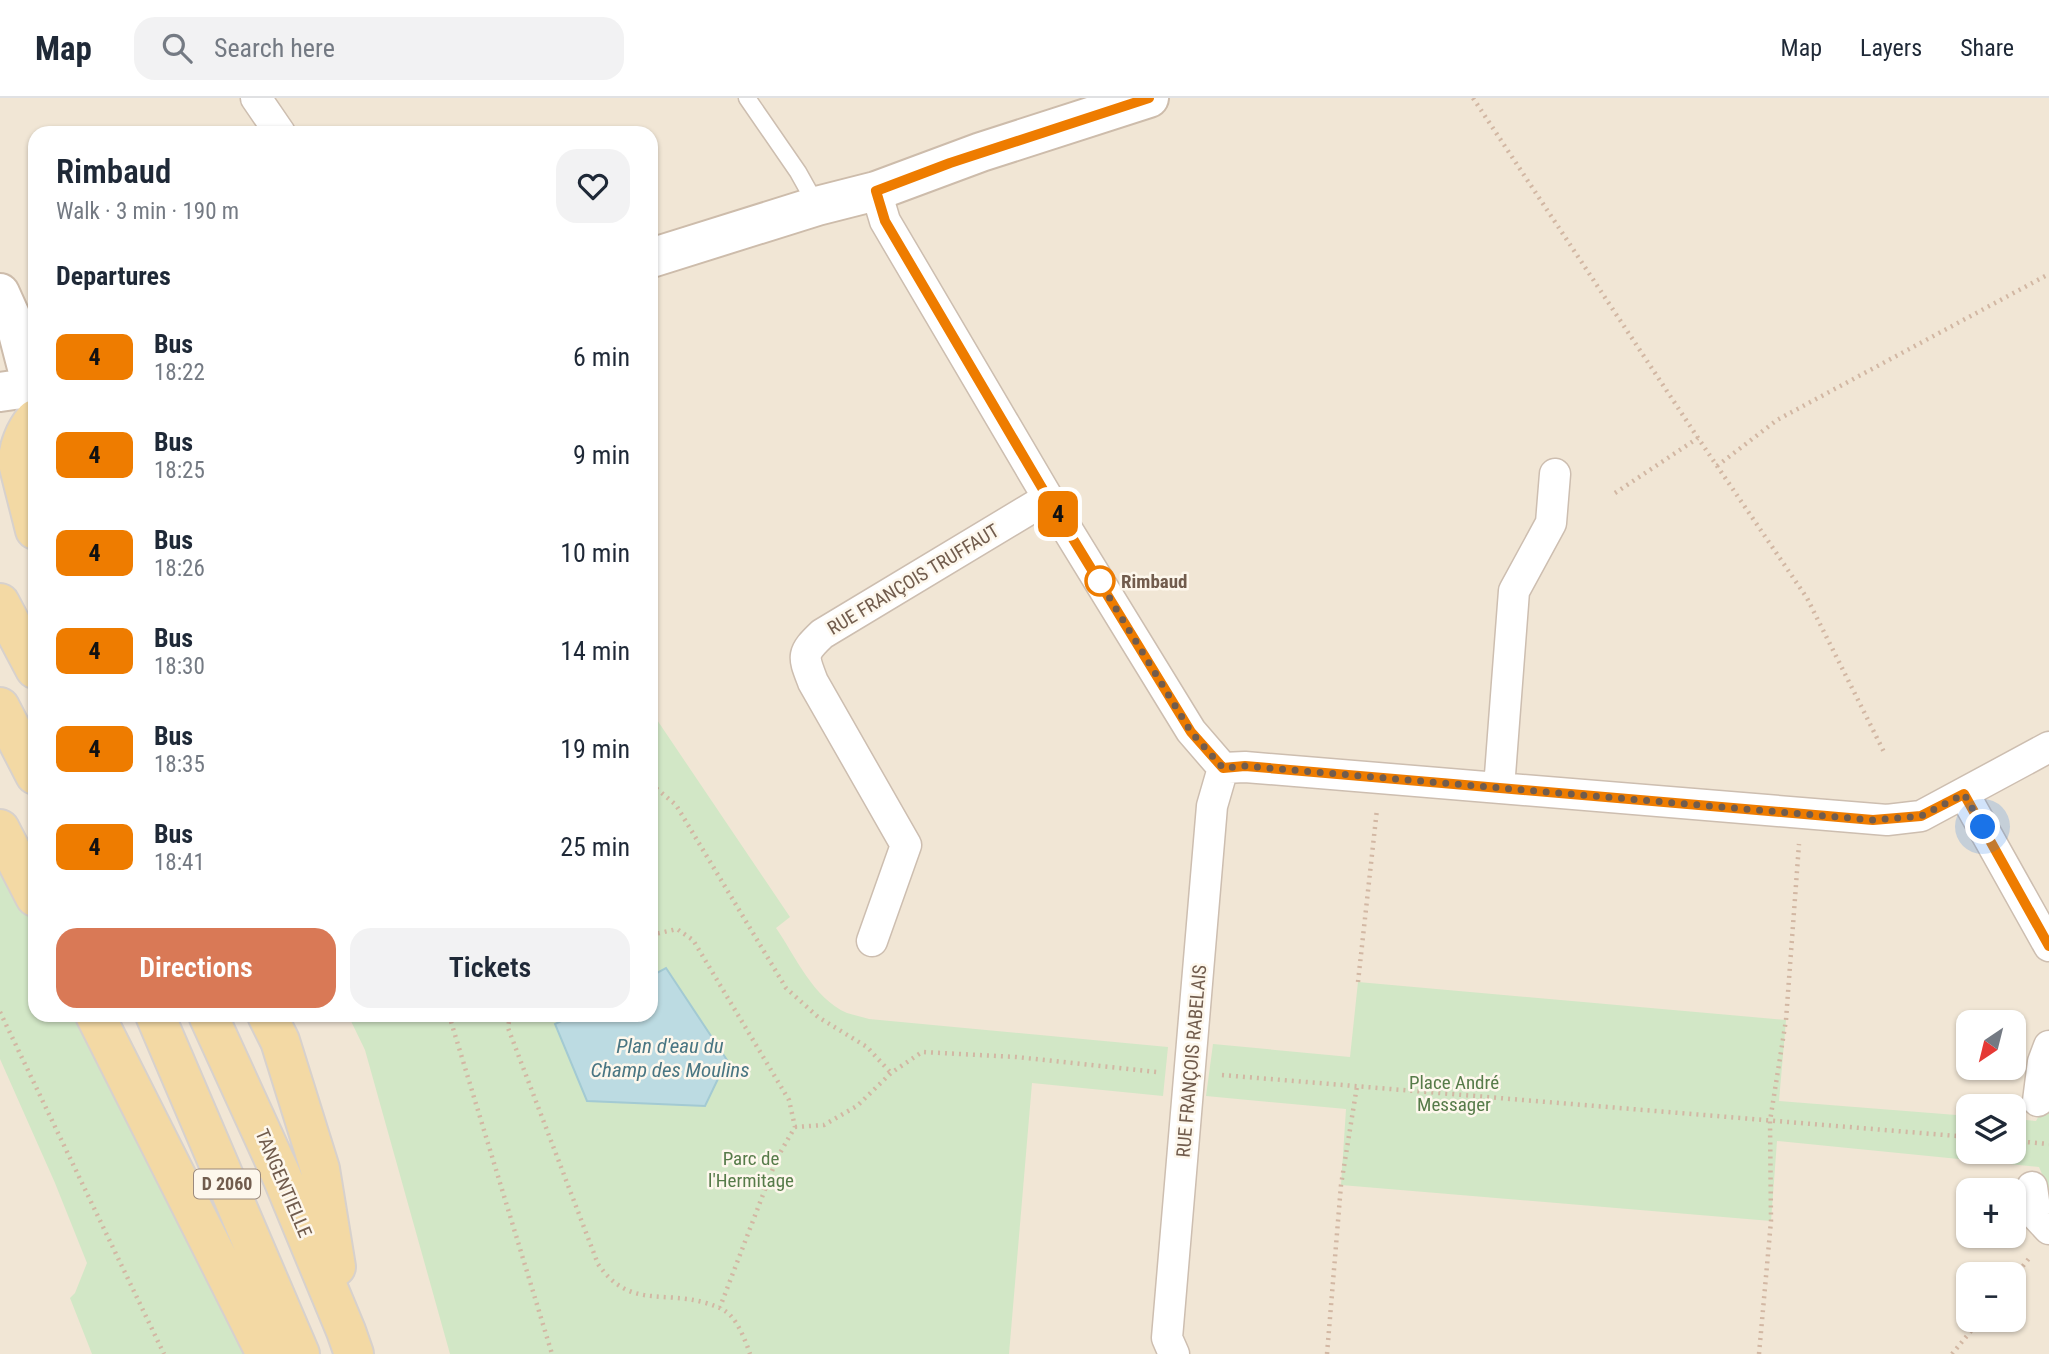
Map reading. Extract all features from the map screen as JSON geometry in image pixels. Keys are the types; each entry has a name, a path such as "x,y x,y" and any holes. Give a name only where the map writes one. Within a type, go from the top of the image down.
{"main road":[{"path":"658,256 817,206 876,191 950,163 1149,98"},
{"path":"0,293 18,334 25,396 18,463 28,504"},
{"path":"0,472 28,520"},
{"path":"0,603 28,657"},
{"path":"0,707 28,761"},
{"path":"0,829 28,883"},
{"path":"99,1022 266,1354"},
{"name":"D 2060","path":"158,1022 300,1354"},
{"name":"TANGENTIELLE","path":"211,1022 282,1177 350,1343"},
{"path":"270,1022 280,1041 320,1169 350,1343"}],"street":[{"path":"256,98 275,126"},
{"path":"876,191 885,221 1048,498 1191,732 1223,768 1245,766 1873,820 1921,816 2049,747"},
{"path":"1499,788 1514,591 1551,523 1555,474"},
{"name":"RUE FRANÇOIS TRUFFAUT","path":"872,941 906,845 813,682 805,659 808,647 822,634 1048,498"},
{"name":"RUE FRANÇOIS RABELAIS","path":"1174,1354 1167,1338 1212,806 1223,768"},
{"path":"1964,794 2049,946"},
{"path":"2038,1101 2043,1062 2049,1046"},
{"path":"2032,1187 2036,1215 2049,1229"}],"lane":[{"path":"747,98 817,206"}],"path":[{"path":"1473,98 1807,598 1885,754"},
{"path":"1717,467 1777,420 2049,274"},
{"path":"1615,493 1698,438"},
{"path":"658,790 676,805 786,988 818,1017 866,1047 891,1073"},
{"path":"1358,982 1378,798"},
{"path":"1759,1354 1771,1222 1770,1121 1786,1020 1800,833"},
{"path":"658,933 677,929 693,940 789,1100 795,1127 777,1158 720,1307"},
{"path":"0,1012 164,1354"},
{"path":"451,1022 552,1354"},
{"path":"509,1022 508,1028 598,1264 607,1277 637,1295 692,1299 720,1307 732,1317 750,1354"},
{"path":"795,1127 824,1125 857,1106 891,1073 922,1052 1016,1057 1166,1073"},
{"path":"1209,1074 1956,1136"},
{"path":"1327,1354 1342,1185 1357,1086"},
{"path":"2026,1142 2049,1144"},
{"path":"1952,1354 1970,1332"}],"shaded area":[{"path":"0,98 2049,98 2049,1354 0,1354"}],"green space":[{"name":"Parc de l'Hermitage","path":"658,721 790,917 776,928 806,976 835,1006 847,1013 869,1019 1168,1047 1163,1096 1032,1083 1009,1354 450,1354 365,1050 351,1022 658,1022"},
{"path":"0,862 28,916 28,1022 82,1022 245,1354 92,1354 70,1298 75,1293 87,1263 0,1059"},
{"name":"Place André Messager","path":"1358,982 1786,1020 1779,1101 1956,1115 1956,1159 1777,1141 1771,1221 1341,1185 1346,1109 1206,1096 1213,1044 1350,1057"},
{"name":"Place André Messager","path":"2049,1098 2049,1190 2039,1167 2009,1164 2026,1164 2026,1120 2036,1121"}],"water":[{"name":"Plan d'eau du Champ des Moulins","path":"666,968 727,1060 705,1106 587,1101 555,1024 658,1022 658,972"}],"bus line":[{"name":"4","path":"1149,98 950,163 876,191 885,221 1048,498 1191,732 1223,768 1245,766 1873,820 1921,816 1964,794 2049,946"}],"place":[{"name":"Rimbaud","path":"1100,581"}],"route":[{"path":"1100,581 1098,579 1191,732 1223,768 1245,766 1873,820 1921,816 1964,794 1983,827"}]}
